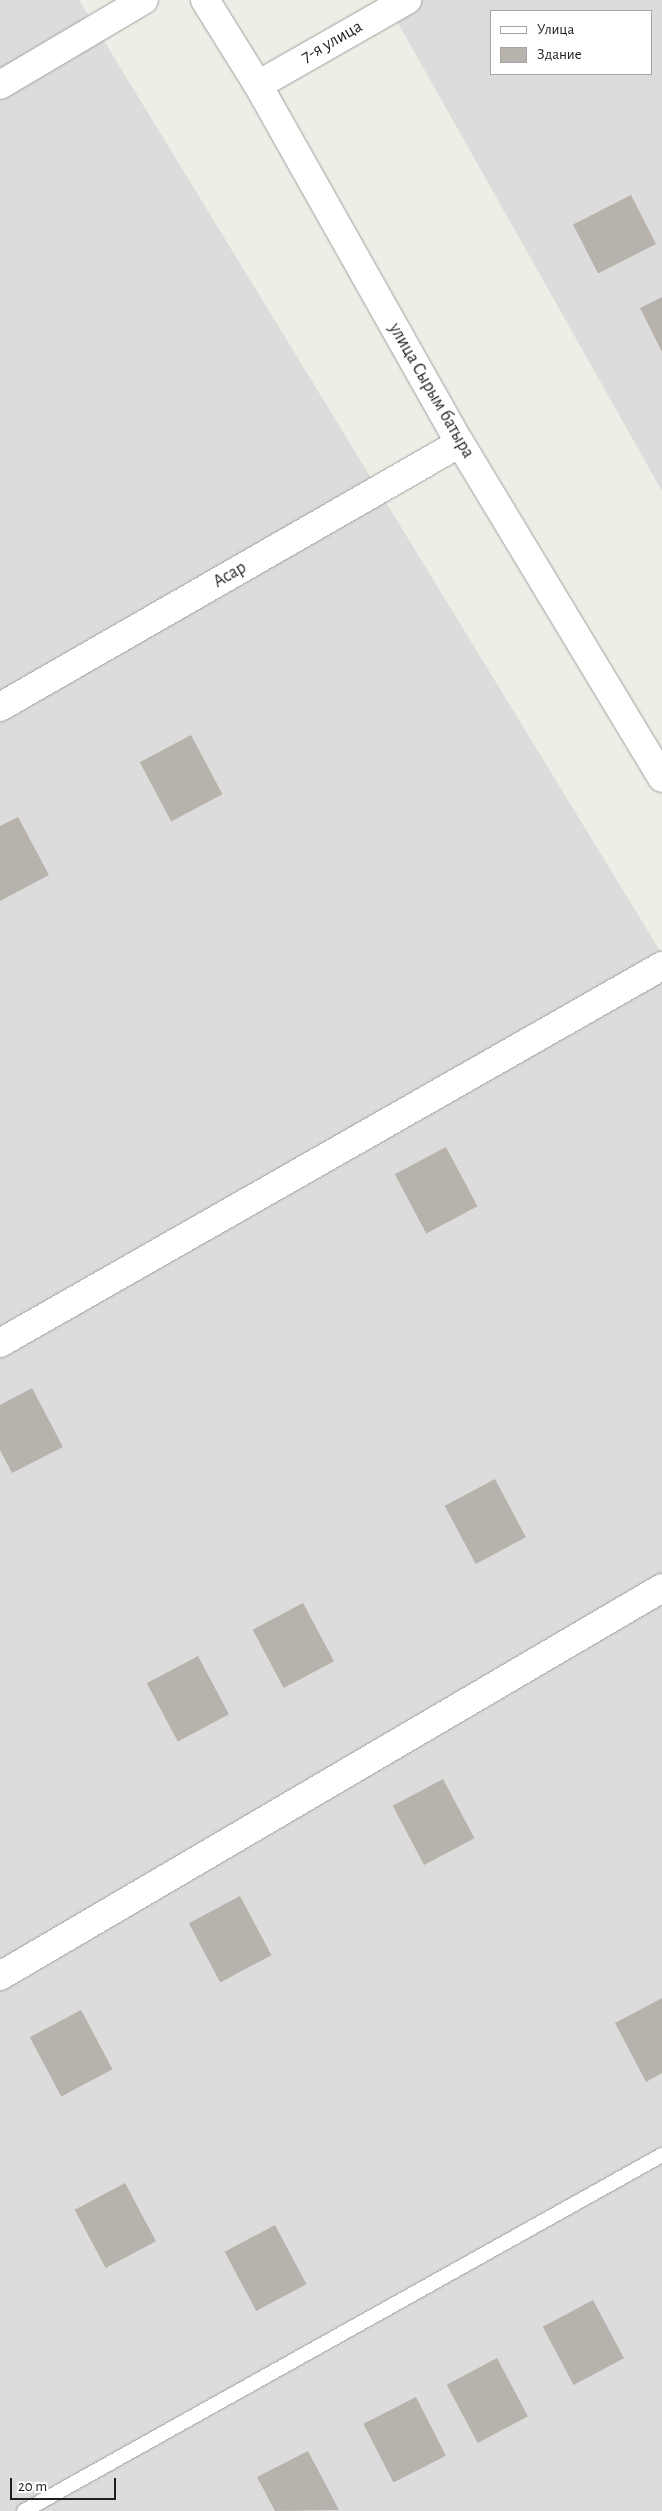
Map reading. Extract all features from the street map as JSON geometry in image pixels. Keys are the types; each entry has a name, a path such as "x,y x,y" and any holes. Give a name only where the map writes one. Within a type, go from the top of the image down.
{"street":[{"path":"0,85 144,0"},
{"name":"улица Сырым батыра","path":"205,0 258,85 460,443 662,778"},
{"name":"7-я улица","path":"258,85 407,0"},
{"name":"Асар","path":"0,707 460,443"},
{"path":"0,1342 662,966"},
{"path":"0,1976 662,1588"}],"lane":[{"path":"24,2511 662,2155"}],"shaded area":[{"path":"0,0 79,0 662,954 662,2511 0,2511"},
{"path":"385,0 662,0 662,491"}],"building":[{"path":"631,195 656,244 598,274 573,225"},
{"path":"662,297 662,352 640,308"},
{"path":"191,735 222,794 171,821 140,762"},
{"path":"18,817 49,875 0,901 0,826"},
{"path":"446,1147 477,1206 426,1233 395,1174"},
{"path":"32,1388 63,1447 12,1473 0,1450 0,1405"},
{"path":"495,1479 526,1537 476,1564 445,1506"},
{"path":"303,1603 334,1661 284,1688 253,1630"},
{"path":"198,1656 229,1714 178,1742 147,1683"},
{"path":"443,1779 474,1838 424,1865 393,1806"},
{"path":"240,1896 271,1955 220,1982 189,1923"},
{"path":"662,1998 662,2073 646,2082 615,2023"},
{"path":"81,2010 112,2069 61,2096 30,2037"},
{"path":"125,2183 156,2241 106,2268 75,2210"},
{"path":"275,2225 306,2284 256,2311 225,2252"},
{"path":"593,2300 624,2358 574,2385 543,2327"},
{"path":"497,2358 528,2416 478,2443 447,2385"},
{"path":"416,2397 446,2456 393,2483 363,2424"},
{"path":"308,2451 339,2510 275,2511 257,2477"}]}
